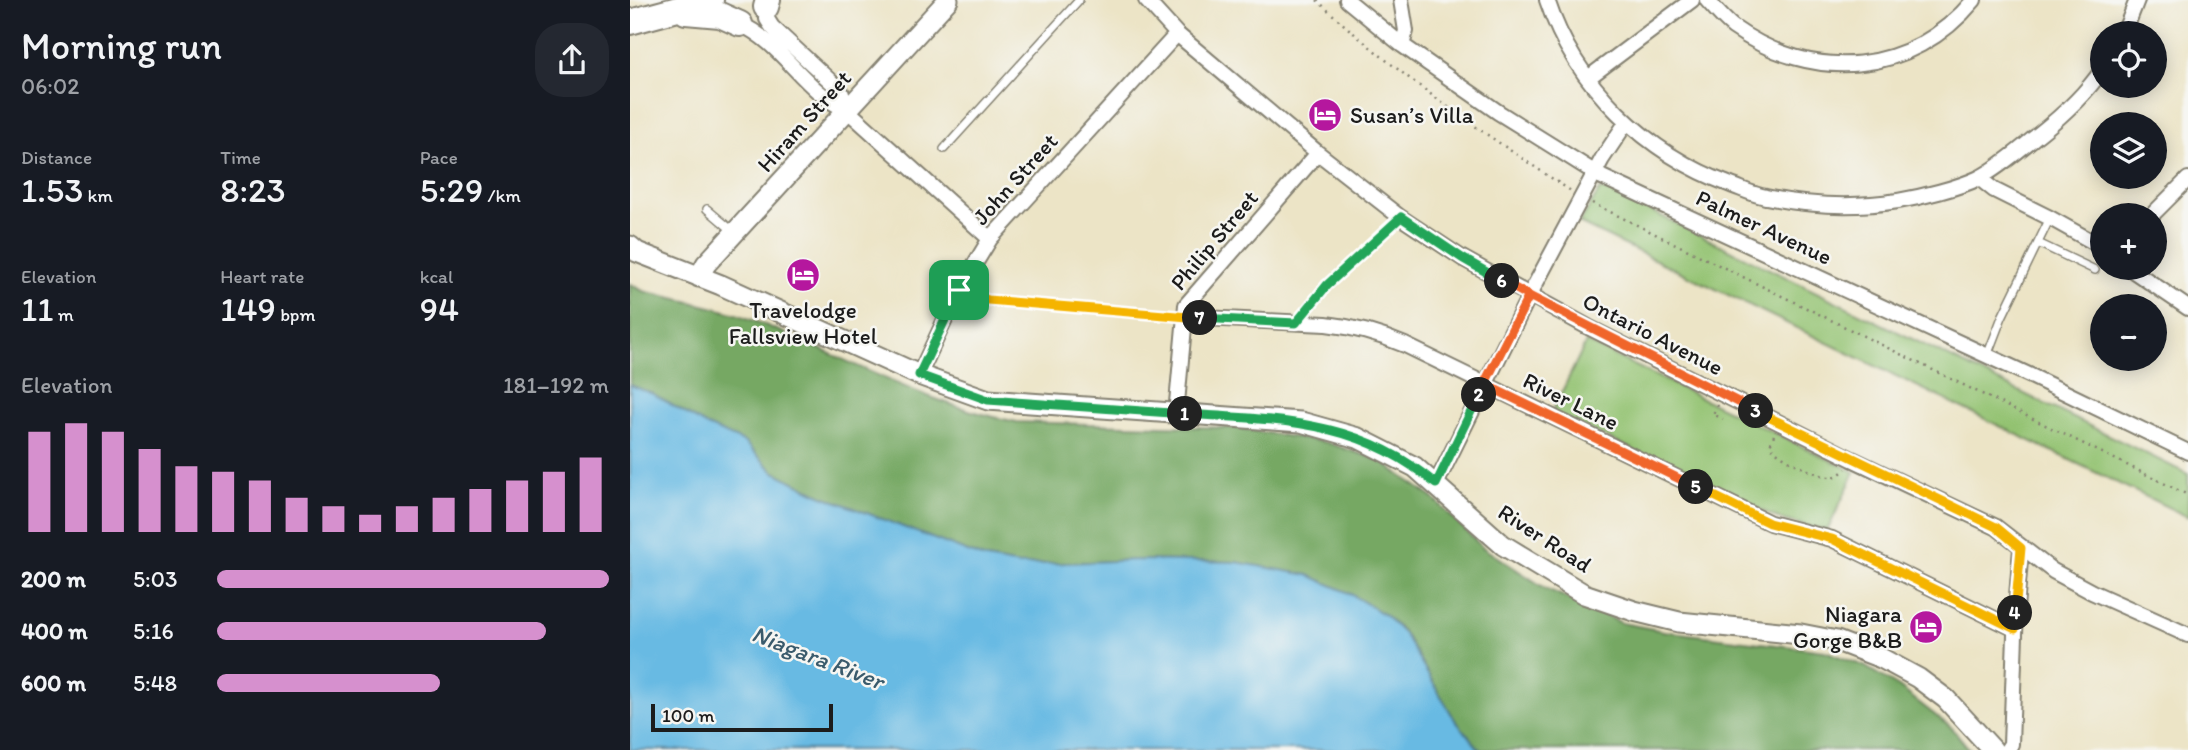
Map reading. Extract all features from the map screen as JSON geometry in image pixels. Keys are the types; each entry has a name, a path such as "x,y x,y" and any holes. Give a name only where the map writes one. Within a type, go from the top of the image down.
{"highway":[{"path":"630,22 711,0"},
{"path":"661,14 678,11 708,13 740,24"}],"main road":[{"name":"Hiram Street","path":"699,277 706,264 948,0"},
{"name":"River Road","path":"630,246 637,252 816,326 919,375 988,400 1301,422 1340,431 1399,458 1436,484 1503,545 1584,594 1634,611 1679,622 1801,634 1837,641 1881,658 1917,678 1946,699 1993,750"}],"street":[{"name":"Ontario Avenue","path":"1146,0 1177,34 1318,153 1401,217 1462,258 1529,296 1780,424 1996,527 2053,571 2091,592 2188,635"},
{"name":"Palmer Avenue","path":"1347,0 1402,45 1498,112 1594,173 2188,452"},
{"path":"1401,0 1406,31 1402,45"},
{"path":"1547,0 1556,28 1573,60 1626,123 1664,152 1707,176 1763,197 1815,205 1873,205 1907,199 1979,178 2068,110 2090,84"},
{"path":"1588,78 1692,0"},
{"path":"1707,0 1732,26 1773,49 1818,63 1859,65 1897,57 1939,35 1974,0"},
{"path":"2129,21 2137,0"},
{"path":"767,4 767,19 772,27 841,91 847,110"},
{"path":"740,24 771,45 829,103 847,110 990,239"},
{"name":"John Street","path":"919,375 959,290 990,239 1177,34"},
{"path":"1436,484 1529,296 1594,173 1626,123"},
{"name":"Philip Street","path":"1176,414 1186,305 1318,153"},
{"path":"1979,178 1994,190 2090,240"},
{"path":"2164,203 2187,181"},
{"path":"2147,280 2188,308"},
{"name":"River Lane","path":"1184,317 1345,326 1380,335 1769,523 1832,539 2015,629"},
{"path":"2007,750 2011,744 2021,548"}],"lane":[{"path":"944,149 1079,0"},
{"path":"707,209 735,233"},
{"path":"1296,323 1327,285 1401,217"},
{"path":"1987,356 1998,325 2050,218"},
{"path":"2038,243 2090,268"}],"path":[{"path":"1317,0 1391,65 1466,121 1583,198 2188,495"},
{"path":"959,290 988,300 1184,317"},
{"path":"1723,394 1713,414 1723,419"},
{"path":"1780,424 1770,445 1777,454 1828,477 1841,474 1852,458"}],"green space":[{"path":"1600,190 1608,190 2188,474 2188,517 1579,223"},
{"path":"630,284 643,291 742,316 911,390 981,414 1017,422 1235,428 1325,442 1379,460 1433,498 1482,547 1545,588 1622,623 1664,631 1825,651 1864,666 1899,687 1953,729 1970,750 1480,750 1455,720 1404,633 1386,616 1349,593 1308,575 1236,562 1137,560 1019,565 986,559 820,495 774,472 744,442 707,426 653,394 630,385"},
{"path":"1586,342 1855,472 1827,531 1780,519 1552,412"}],"water":[{"name":"Niagara River","path":"630,385 653,394 707,426 744,442 774,472 820,495 986,559 1019,565 1137,560 1236,562 1308,575 1349,593 1386,616 1404,634 1455,720 1480,750 630,750"}],"place":[{"name":"Susan’s Villa","path":"1325,115"},
{"name":"Travelodge Fallsview Hotel","path":"803,275"},
{"name":"Niagara Gorge B&B","path":"1926,627"}],"route":[{"path":"959,290 919,375 988,400 1301,422 1340,431 1378,447 1415,467 1436,484 1448,463 1484,384 1529,296 1780,424 1996,527 2021,548 2015,629 1832,539 1769,523 1484,384 1529,296 1462,258 1401,217 1327,285 1296,323 1184,317 988,300 959,290"}]}
